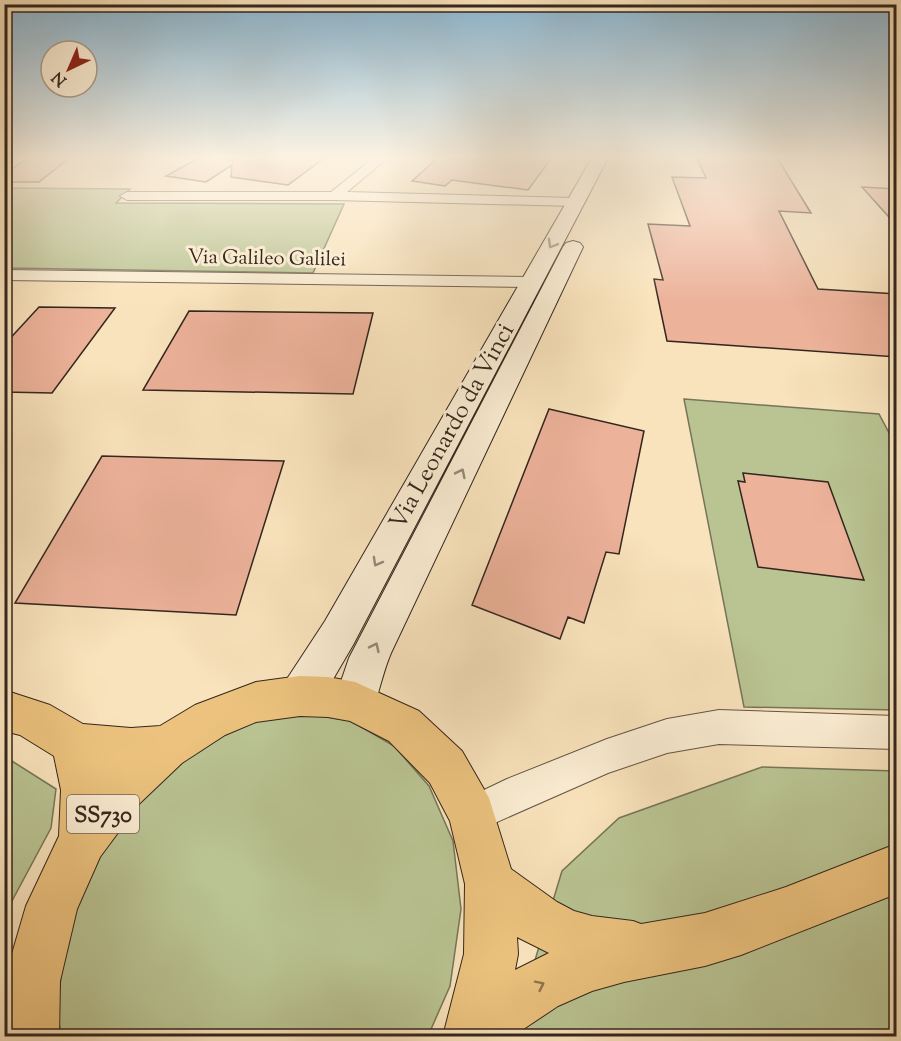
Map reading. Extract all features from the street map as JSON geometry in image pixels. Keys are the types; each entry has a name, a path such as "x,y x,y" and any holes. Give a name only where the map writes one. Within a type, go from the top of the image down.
{"main road":[{"name":"Via Leonardo da Vinci","path":"300,696 339,633 574,205"},
{"name":"Via Leonardo da Vinci","path":"355,702 363,671 594,205"},
{"name":"SS730","path":"30,1036 32,981 52,906 83,840 124,787 166,747 210,720 246,706 300,696 328,697 355,702 404,726 446,767 472,815 490,884 491,954 473,1033"},
{"path":"4,710 19,712 37,720 70,742 104,749 135,750 166,747"},
{"path":"70,742 78,756 85,784 87,801 83,840"},
{"path":"473,1033 534,987 563,974 610,958 717,936 778,916 897,869"},
{"path":"490,884 521,911 560,933 612,948 659,948"}],"street":[{"name":"Via Galileo Galilei","path":"4,274 530,282"},
{"path":"472,815 607,756 667,736 719,727 897,733"}],"green space":[{"path":"5,205 344,205 313,273 5,268"},
{"path":"684,399 879,414 896,446 896,710 744,707"},
{"path":"303,713 351,721 394,746 429,786 453,841 461,909 450,986 428,1036 62,1036 57,1015 66,929 97,851 142,789 195,745 252,719"},
{"path":"4,756 56,789 51,828 5,914"},
{"path":"762,767 896,771 896,1036 512,1036 562,871 619,818"}],"building":[{"path":"682,205 806,205 811,213 779,211 818,289 897,294 897,357 667,341 654,279 663,280 648,224 690,226"},
{"path":"878,205 897,205 897,226"},
{"path":"39,307 115,308 52,393 4,392 4,345"},
{"path":"189,311 373,313 353,394 143,390"},
{"path":"549,409 644,431 619,554 606,552 584,623 568,617 560,639 472,605"},
{"path":"102,456 284,461 236,615 15,603"},
{"path":"743,473 828,482 864,580 758,567 738,481 745,482"}]}
